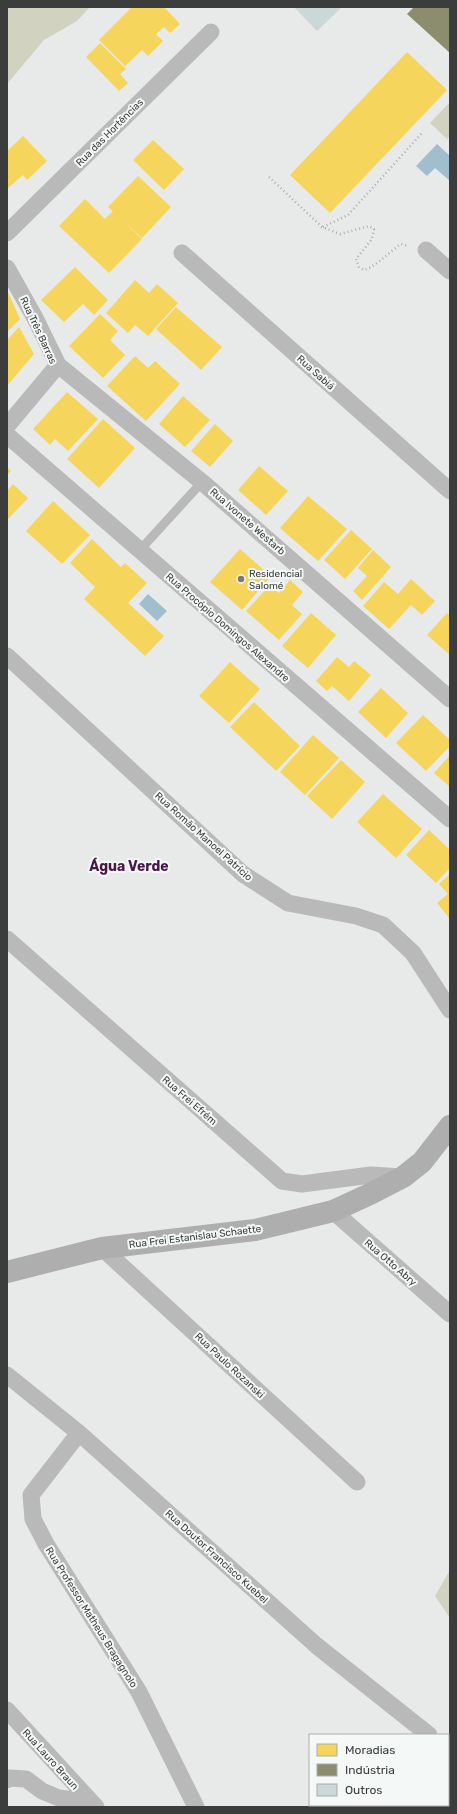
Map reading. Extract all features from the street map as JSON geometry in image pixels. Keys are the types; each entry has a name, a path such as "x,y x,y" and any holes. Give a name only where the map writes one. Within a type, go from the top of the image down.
{"main road":[{"name":"Rua Frei Estanislau Schaette","path":"7,1272 102,1248 255,1230 333,1211 370,1194 403,1176 422,1162 450,1126"}],"street":[{"name":"Rua das Hortências","path":"7,233 211,32"},
{"path":"426,250 450,271"},
{"name":"Rua Sabiá","path":"182,253 450,491"},
{"name":"Rua Três Barras","path":"7,268 35,318 58,365 7,426"},
{"name":"Rua Ivonete Westarb","path":"58,365 202,482 450,699"},
{"name":"Rua Procópio Domingos Alexandre","path":"7,435 450,819"},
{"name":"Rua Romão Manoel Patrício","path":"7,656 243,874 288,903 356,916 383,925 413,953 450,1010"},
{"name":"Rua Frei Efrém","path":"7,939 282,1181 302,1184 371,1175 403,1176"},
{"name":"Rua Otto Abry","path":"333,1211 450,1314"},
{"name":"Rua Paulo Rozanski","path":"102,1248 357,1482"},
{"name":"Rua Doutor Francisco Kuebel","path":"7,1374 79,1433 317,1646 428,1734"},
{"name":"Rua Professor Matheus Bragagnolo","path":"79,1433 31,1495 33,1519 46,1544 139,1692 196,1807"},
{"name":"Rua Lauro Braun","path":"7,1710 93,1804"},
{"path":"7,1780 9,1778 26,1779 42,1791 59,1798 93,1804"}],"lane":[{"path":"140,550 202,482"}],"path":[{"path":"322,227 348,215 423,132"},
{"path":"268,177 322,227 340,234 369,226 374,230 372,239 356,258 359,267 364,270 373,267 384,256 401,244 426,250"}],"green space":[{"path":"7,7 90,7 77,21 44,40 7,84"},
{"path":"450,102 450,136 447,139 430,123"},
{"path":"450,1570 450,1618 435,1596"}],"water":[{"path":"437,144 450,156 450,181 435,168 427,176 416,166"},
{"path":"148,594 167,611 157,621 139,604"}],"building: Moradias":[{"path":"132,7 164,7 180,24 170,33 164,27 156,34 163,41 148,56 142,50 125,66 99,40"},
{"path":"100,43 126,69 120,74 128,83 119,91 86,57"},
{"path":"407,52 447,90 330,213 290,175"},
{"path":"23,136 47,161 27,180 23,175 7,189 7,151"},
{"path":"153,140 184,169 164,190 133,160"},
{"path":"138,176 171,207 142,238 108,207"},
{"path":"85,199 105,219 113,211 142,239 109,273 59,226"},
{"path":"75,267 108,300 94,315 83,304 64,322 41,300"},
{"path":"135,280 149,293 157,284 178,303 148,336 135,325 128,333 106,313"},
{"path":"7,290 20,319 7,332"},
{"path":"176,307 222,347 201,370 156,329"},
{"path":"100,314 118,331 110,340 125,355 103,378 69,346"},
{"path":"19,327 34,354 7,386 7,340"},
{"path":"135,356 148,368 155,361 180,384 146,421 107,386"},
{"path":"67,392 98,419 68,451 55,439 50,445 33,429"},
{"path":"183,396 210,420 185,447 159,424"},
{"path":"103,419 135,448 99,488 67,459"},
{"path":"215,424 233,441 210,467 191,451"},
{"path":"259,466 288,491 266,515 238,490"},
{"path":"7,467 11,471 7,475"},
{"path":"13,484 28,498 7,520 7,491"},
{"path":"308,496 347,529 318,561 280,528"},
{"path":"53,501 90,535 62,564 26,531"},
{"path":"351,530 372,549 345,579 324,560"},
{"path":"92,539 121,567 125,563 147,583 128,603 164,636 145,656 84,599 95,587 70,563"},
{"name":"Residencial Salomé","path":"240,549 271,576 242,610 210,582"},
{"path":"373,550 391,567 362,600 353,591 367,576 358,568"},
{"path":"411,579 435,601 422,615 411,605 389,629 363,606 384,582 398,594"},
{"path":"290,580 303,592 292,605 302,614 279,640 246,611 270,585 279,593"},
{"path":"311,613 336,635 308,668 282,646"},
{"path":"447,613 450,616 450,655 427,635"},
{"path":"337,657 349,667 354,661 371,675 349,701 332,686 327,691 316,681"},
{"path":"230,662 260,689 229,723 199,696"},
{"path":"381,688 408,713 386,738 358,712"},
{"path":"254,702 300,746 276,771 230,727"},
{"path":"423,715 450,740 450,746 426,771 396,743"},
{"path":"313,735 339,758 305,795 280,772"},
{"path":"450,755 450,787 434,773"},
{"path":"341,760 365,782 332,819 307,796"},
{"path":"383,794 422,829 396,858 357,822"},
{"path":"429,830 450,850 450,868 436,883 406,855"},
{"path":"450,874 450,919 437,903 448,894 439,884"}],"building: Indústria":[{"path":"414,7 450,7 450,53 407,14"}],"building: Outros":[{"path":"294,7 342,7 317,31"}],"place":[{"name":"Residencial Salomé","path":"241,579"}],"district":[{"name":"Água Verde","path":"129,866"}]}
